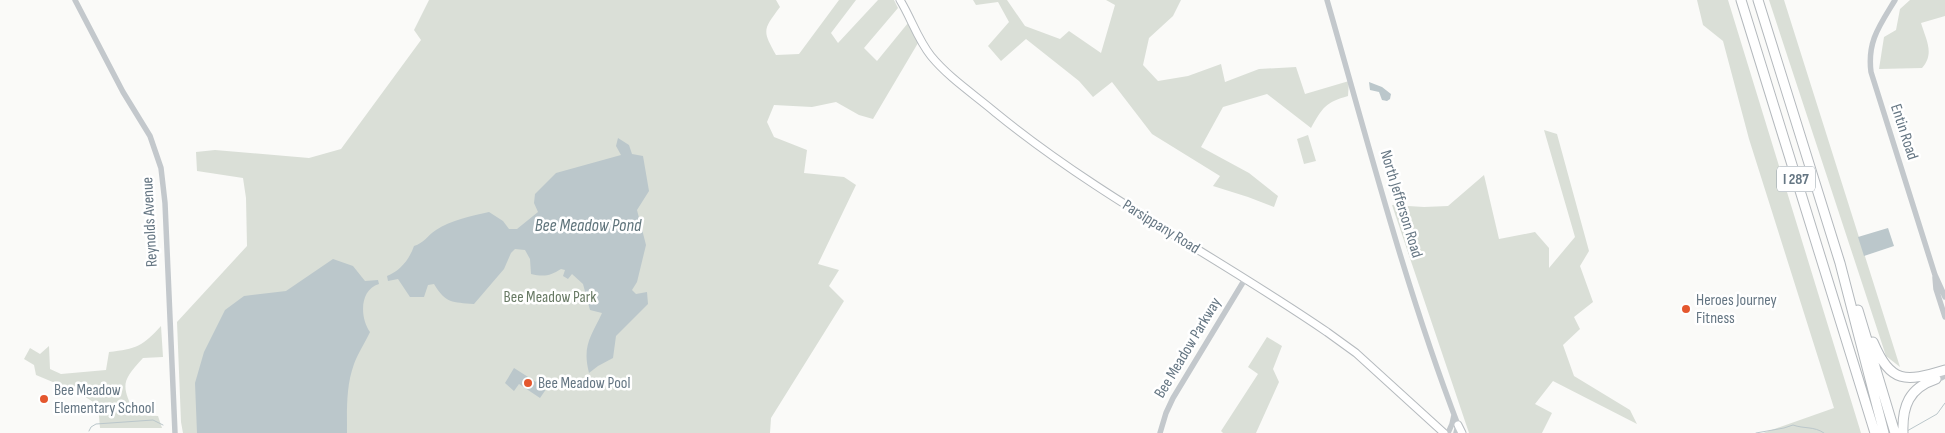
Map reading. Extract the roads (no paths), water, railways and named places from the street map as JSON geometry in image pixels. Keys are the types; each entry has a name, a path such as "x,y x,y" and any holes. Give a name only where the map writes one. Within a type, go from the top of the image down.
{"highway":[{"name":"I 287","path":"1741,0 1875,433"},
{"name":"I 287","path":"1758,0 1840,263 1850,282 1895,433"},
{"path":"1840,263 1884,433"},
{"path":"1861,320 1869,330 1883,363 1892,373 1901,377 1915,379 1944,376"},
{"path":"1903,433 1906,407 1913,392 1923,383 1944,376"}],"main road":[{"name":"Parsippany Road","path":"900,0 931,56 950,75 1014,128 1081,176 1306,317 1356,353 1446,433"},
{"path":"1458,425 1462,433"}],"street":[{"name":"Reynolds Avenue","path":"75,0 123,92 150,136 161,168 165,203 175,433"},
{"name":"North Jefferson Road","path":"1327,0 1395,235 1458,425"},
{"name":"Entin Road","path":"1895,0 1872,42 1870,55 1871,72 1935,275 1942,287 1945,298"},
{"name":"Entin Road","path":"1935,275 1936,289 1945,317"},
{"name":"Bee Meadow Parkway","path":"1160,433 1173,398 1245,280"},
{"path":"1446,433 1452,424 1454,415"},
{"path":"1456,433 1458,425"}],"water":[{"path":"1369,82 1382,87 1391,94 1390,99 1387,101 1382,100 1379,92 1370,90"},
{"name":"Bee Meadow Pond","path":"618,138 629,145 632,154 643,156 649,191 637,210 646,245 637,282 632,290 636,294 647,292 648,304 616,336 613,358 589,373 587,348 602,313 590,310 583,284 572,274 568,279 563,276 565,270 561,269 547,275 531,274 530,259 525,250 515,249 511,253 504,269 474,304 446,299 434,284 428,285 424,297 410,297 398,279 388,281 387,276 403,264 410,256 414,246 448,224 489,212 503,221 509,229 517,229 538,212 534,203 535,194 556,173 621,155 616,146"},
{"path":"1888,228 1894,246 1864,256 1858,237"},
{"path":"333,259 353,266 365,281 378,280 379,284 372,287 368,292 363,305 364,319 370,332 351,372 347,433 197,433 195,383 204,352 225,310 244,296 286,291"},
{"name":"Bee Meadow Pool","path":"514,368 536,382 541,375 551,382 540,398 519,384 514,391 505,383"}],"waterway":[{"path":"1907,431 1937,414 1945,403"},
{"path":"89,431 96,424 153,420 163,425"},
{"path":"1756,433 1793,425 1816,429 1824,433"}],"place":[{"name":"Heroes Journey Fitness","path":"1686,309"},
{"name":"Bee Meadow Pool","path":"528,383"},
{"name":"Bee Meadow Elementary School","path":"44,399"}],"park label":[{"name":"Bee Meadow Park","path":"550,297"}]}
